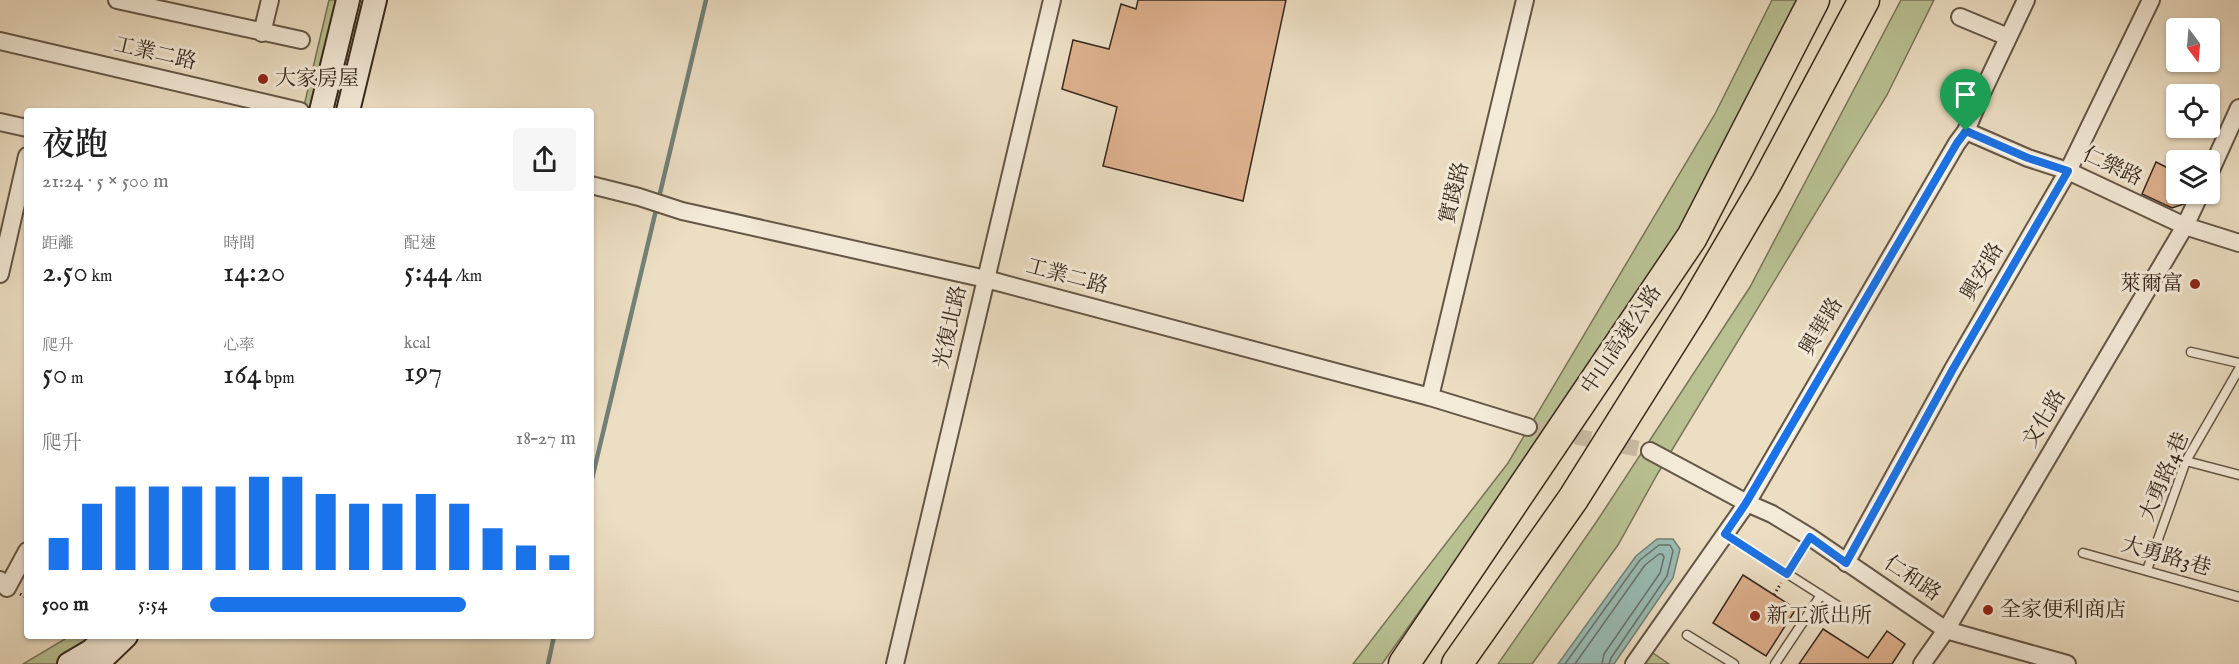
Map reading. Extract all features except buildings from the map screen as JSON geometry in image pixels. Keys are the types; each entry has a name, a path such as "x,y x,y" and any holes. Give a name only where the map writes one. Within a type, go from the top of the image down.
{"highway":[{"name":"中山高速公路","path":"1404,664 1692,237 1814,0"},
{"name":"中山高速公路","path":"1457,664 1573,499 1693,308 1767,182 1864,0"}],"street":[{"path":"117,0 164,5 262,33 301,40"},
{"path":"262,33 270,0"},
{"path":"322,108 348,0"},
{"path":"349,108 375,0"},
{"name":"光復北路","path":"895,664 1052,0"},
{"name":"實踐路","path":"1430,397 1525,0"},
{"name":"興華路","path":"1634,664 1746,503 1966,131 2026,0"},
{"name":"興安路","path":"1846,563 1953,369 2068,171 2151,0"},
{"path":"1960,17 2008,37"},
{"name":"工業二路","path":"0,41 287,108"},
{"path":"2220,150 2239,108"},
{"path":"0,122 24,127"},
{"name":"仁樂路","path":"1966,131 2028,158 2068,171 2185,226 2239,243"},
{"path":"0,274 24,169"},
{"name":"工業二路","path":"594,186 682,211 986,279 1430,397 1528,427"},
{"name":"文化路","path":"1922,664 1946,630 2185,226 2195,204"},
{"name":"仁和路","path":"1650,450 1746,503 1772,514 1810,537 1946,630 2067,664"},
{"path":"2,586 24,555"},
{"path":"2,586 24,570"},
{"path":"69,664 91,651 104,639"},
{"path":"96,664 123,639"}],"lane":[{"path":"2191,352 2239,363"},
{"name":"大勇路4巷","path":"2147,570 2186,461 2239,369"},
{"path":"2186,461 2239,475"},
{"path":"1725,534 1860,620"},
{"path":"1787,574 1810,537"},
{"name":"大勇路3巷","path":"2083,553 2239,597"},
{"path":"1775,664 1821,595"},
{"path":"1687,635 1734,664"}],"green space":[{"path":"329,0 345,0 319,108 303,108"},
{"path":"1772,0 1802,0 1683,233 1536,448 1382,664 1353,664 1508,463 1715,114"},
{"path":"1901,0 1934,0 1887,95 1658,473 1618,545 1532,664 1498,664 1597,521 1750,287"},
{"path":"65,639 98,639 64,664 23,664"},
{"path":"1650,651 1669,664 1642,664"}],"water":[{"path":"1657,539 1673,539 1680,549 1673,578 1614,664 1558,664 1636,556"}],"waterway":[{"path":"594,470 706,0"},
{"path":"548,664 553,639"}],"tunnel":[{"path":"1528,427 1650,451"}],"place":[{"name":"大家房屋","path":"263,79"},
{"name":"萊爾富","path":"2195,284"},
{"name":"全家便利商店","path":"1988,610"},
{"name":"新工派出所","path":"1755,616"}],"route":[{"path":"1966,131 2028,158 2068,171 1953,369 1846,563 1810,537 1787,574 1725,534 1746,503 1966,131"}]}
